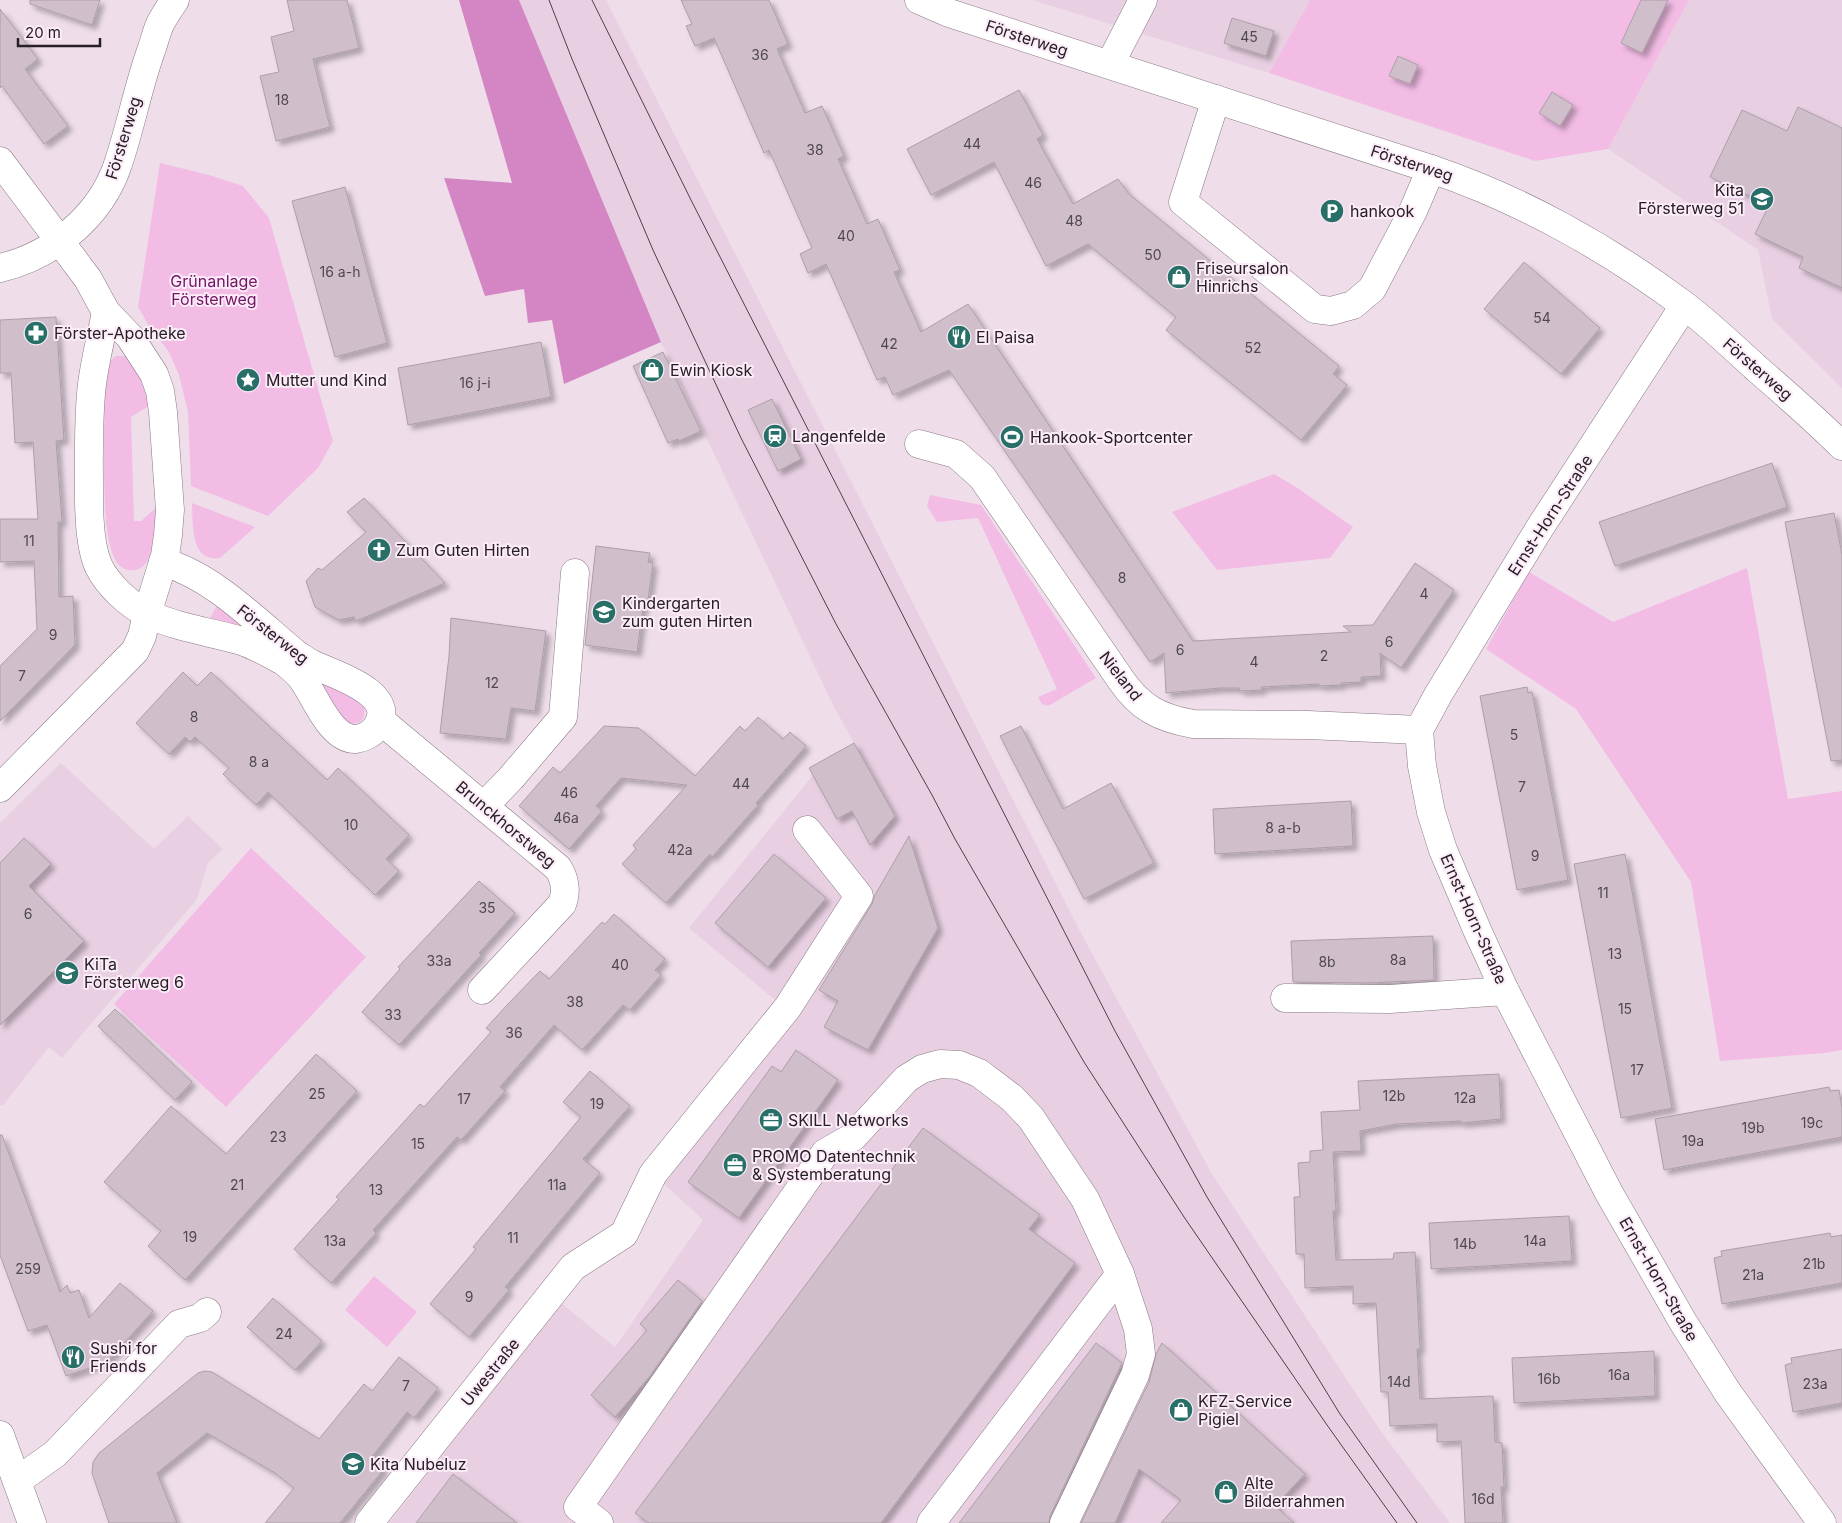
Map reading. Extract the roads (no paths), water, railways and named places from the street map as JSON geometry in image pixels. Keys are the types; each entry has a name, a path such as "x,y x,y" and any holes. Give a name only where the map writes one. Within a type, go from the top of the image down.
{"street":[{"name":"Försterweg","path":"0,268 27,260 60,240 87,215 109,185 118,165 140,81 161,22 175,0"},
{"name":"Försterweg","path":"919,0 949,13 1431,169 1507,199 1606,251 1684,306 1806,410 1842,446"},
{"path":"1110,64 1143,0"},
{"path":"1216,99 1183,202 1315,309 1331,312 1354,305 1372,289 1414,211 1431,169"},
{"path":"0,161 88,279 106,312 130,337 154,374 160,391 163,412 170,510 163,562 142,636 135,651 0,788"},
{"name":"Ernst-Horn-Straße","path":"1684,306 1539,529 1438,695 1419,730 1422,766 1431,812 1443,850 1478,932 1505,991 1609,1193 1683,1322 1755,1432 1822,1523"},
{"name":"Försterweg","path":"106,312 91,392 90,524 98,566 124,598 147,614 189,629 243,642 285,662 301,677 322,712 344,736 354,739 364,737 375,730 380,720 381,711 377,700 366,690 339,675 311,664 209,583 188,571 163,562"},
{"name":"Nieland","path":"919,444 956,454 982,478 1120,680 1131,695 1145,707 1176,721 1193,724 1308,724 1419,730"},
{"path":"484,806 511,778 563,717 575,572"},
{"name":"Brunckhorstweg","path":"380,720 558,868 563,876 565,890 562,904 482,990"},
{"name":"Uwestraße","path":"369,1523 574,1267 624,1234 653,1174 788,1006 859,896 807,830"},
{"path":"1285,998 1390,999 1505,991"},
{"path":"599,1523 578,1508 825,1153 853,1137 906,1079 922,1069 940,1064 959,1065 979,1073 1012,1098 1031,1118 1085,1199 1120,1274 1138,1328 1141,1354 1135,1375 1064,1523"},
{"path":"931,1523 1120,1274"},
{"path":"17,1481 55,1454 179,1324 200,1318 207,1312"},
{"path":"0,1435 32,1523"}],"tram line":[{"path":"549,0 653,250 741,438 836,624 955,839 1084,1062 1184,1217 1397,1523"},
{"path":"592,0 692,202 1115,1031 1207,1197 1340,1414 1417,1523"}],"place":[{"name":"Kita Försterweg 51","path":"1762,199"},
{"name":"hankook","path":"1332,211"},
{"name":"Friseursalon Hinrichs","path":"1179,277"},
{"name":"Förster-Apotheke","path":"36,333"},
{"name":"El Paisa","path":"959,337"},
{"name":"Ewin Kiosk","path":"652,370"},
{"name":"Mutter und Kind","path":"248,380"},
{"name":"Langenfelde","path":"775,436"},
{"name":"Hankook-Sportcenter","path":"1012,437"},
{"name":"Zum Guten Hirten","path":"379,550"},
{"name":"Kindergarten zum guten Hirten","path":"604,612"},
{"name":"KiTa Försterweg 6","path":"67,973"},
{"name":"SKILL Networks","path":"771,1120"},
{"name":"PROMO Datentechnik & Systemberatung","path":"735,1165"},
{"name":"Sushi for Friends","path":"73,1357"},
{"name":"KFZ-Service Pigiel","path":"1181,1410"},
{"name":"Kita Nubeluz","path":"353,1464"},
{"name":"Alte Bilderrahmen","path":"1226,1492"}],"park label":[{"name":"Grünanlage Försterweg","path":"214,290"}]}
